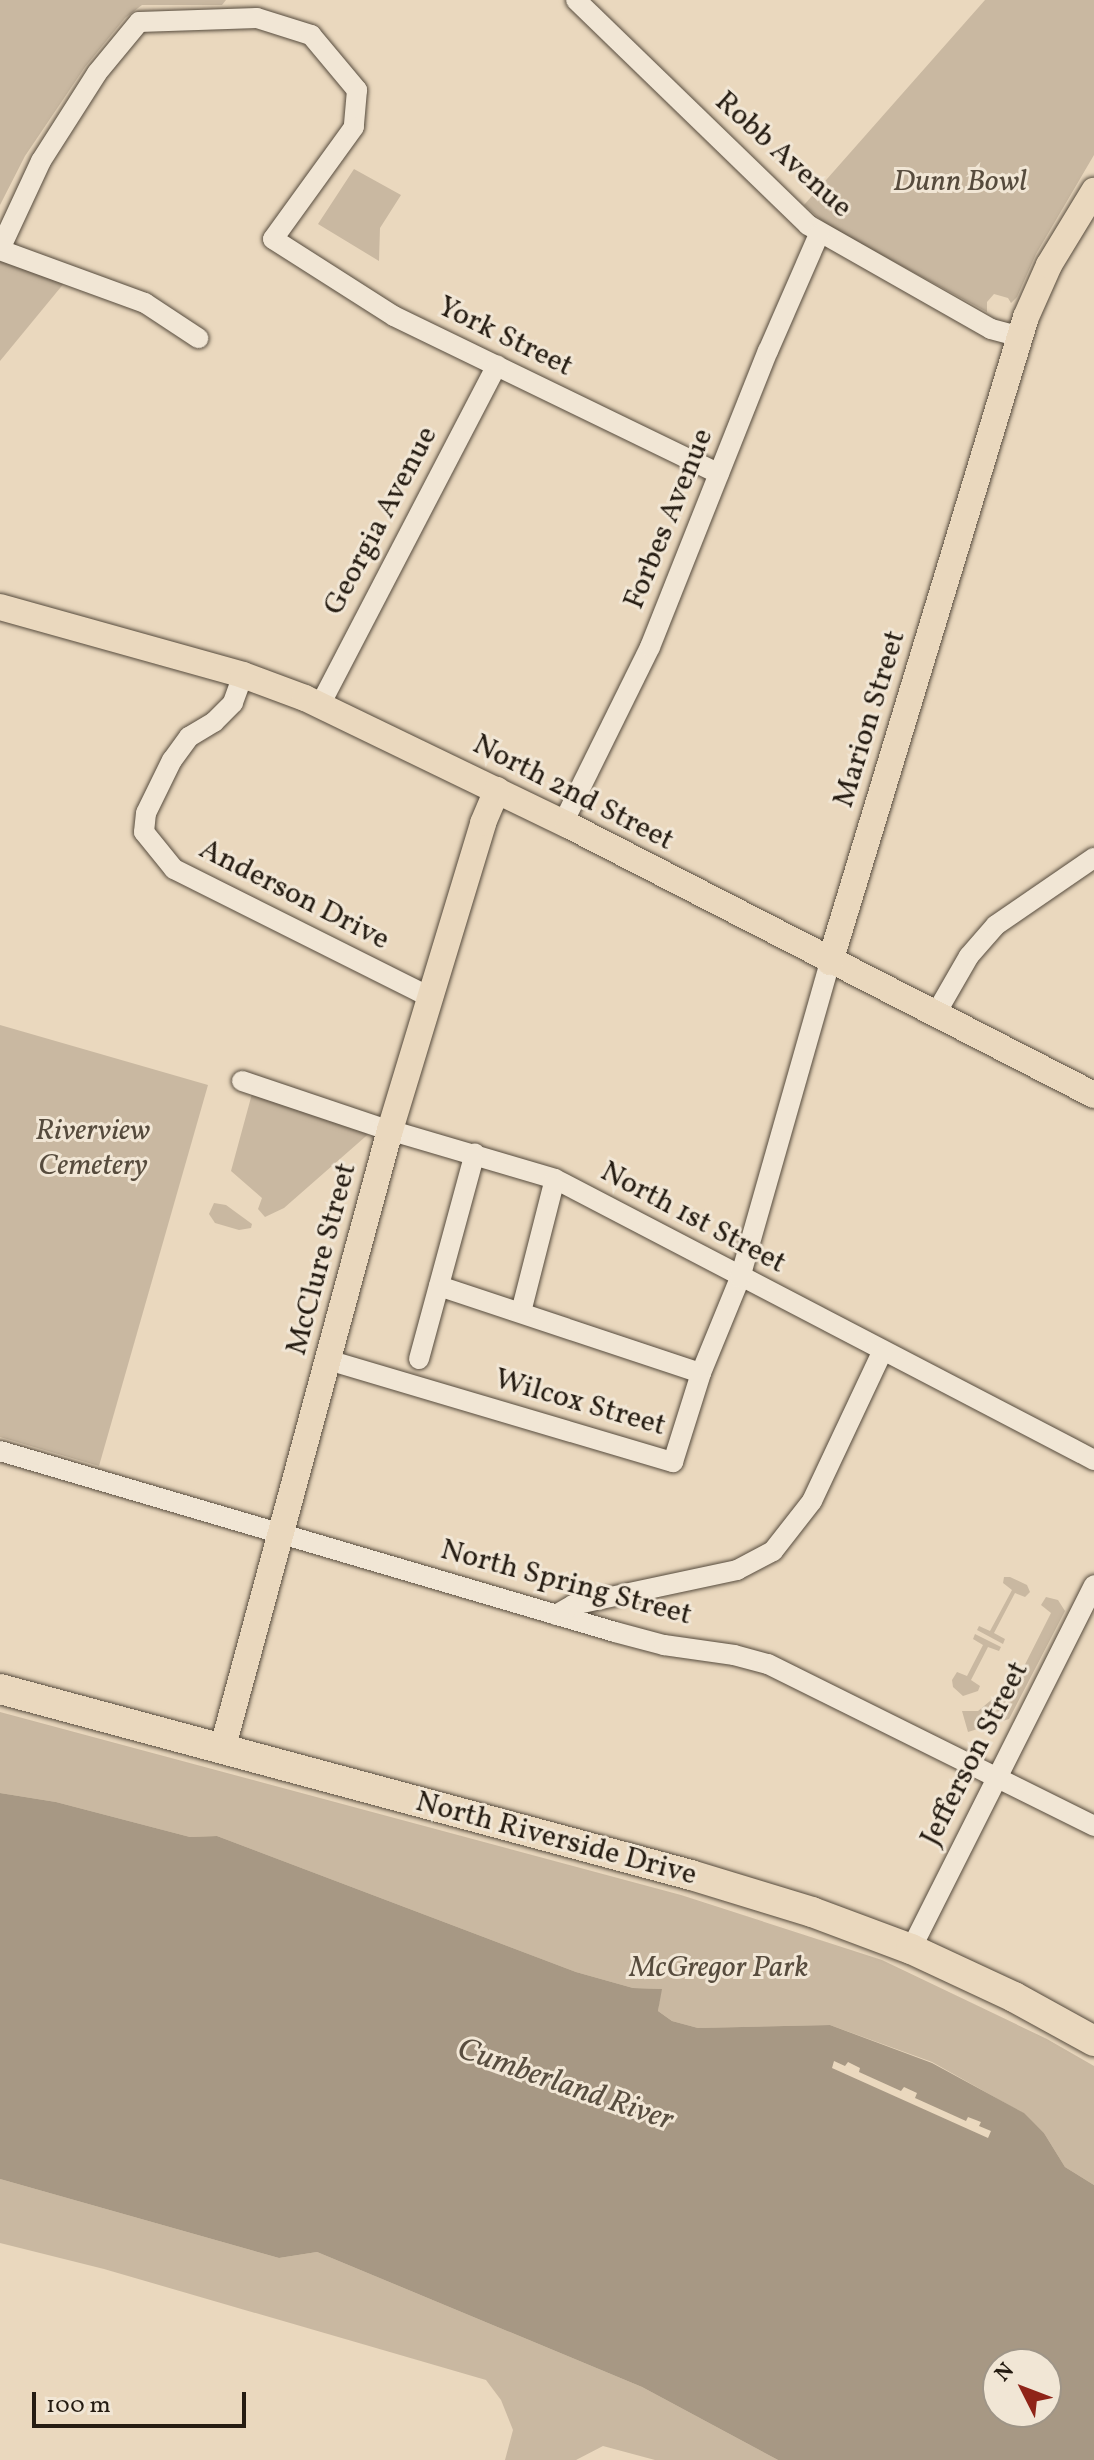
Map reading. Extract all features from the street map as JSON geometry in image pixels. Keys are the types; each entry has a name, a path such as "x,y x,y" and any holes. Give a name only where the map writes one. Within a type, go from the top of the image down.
{"highway":[{"name":"North Riverside Drive","path":"0,1689 734,1887 911,1949 1014,1997 1094,2041"}],"main road":[{"name":"Marion Street","path":"830,962 1020,337 1049,265 1094,191"},
{"name":"North 2nd Street","path":"0,607 243,675 320,705 563,823 1094,1095"},
{"name":"McClure Street","path":"222,1750 390,1130 483,823 497,790"}],"street":[{"name":"Robb Avenue","path":"576,0 819,234 991,329 1020,337"},
{"name":"York Street","path":"0,249 41,161 97,73 139,22 257,18 311,35 357,90 354,127 273,239 394,316 719,474"},
{"name":"Forbes Avenue","path":"563,823 650,647 819,234"},
{"path":"0,249 145,303 198,338"},
{"name":"Georgia Avenue","path":"320,705 497,365"},
{"name":"Anderson Drive","path":"243,675 233,703 214,722 189,737 172,760 146,813 144,832 174,869 430,997"},
{"path":"935,1015 969,956 996,925 1094,858"},
{"name":"Marion Street","path":"740,1278 830,962"},
{"name":"North 1st Street","path":"242,1081 390,1130 555,1179 1094,1460"},
{"path":"419,1359 475,1153"},
{"path":"521,1312 555,1179"},
{"name":"Wilcox Street","path":"328,1360 673,1462 701,1373 740,1278"},
{"path":"439,1286 701,1373"},
{"path":"556,1615 573,1605 737,1570 773,1551 812,1501 882,1352"},
{"name":"North Spring Street","path":"0,1451 664,1645 734,1655 768,1664 1094,1826"},
{"name":"Jefferson Street","path":"911,1949 1094,1585"}],"green space":[{"path":"0,0 226,0 222,5 142,5 125,18 85,67 25,156 0,205"},
{"name":"Dunn Bowl","path":"985,0 1094,0 1094,155 1036,254 1017,297 1011,303 1008,298 994,294 987,302 987,312 828,226 804,205"},
{"path":"354,169 401,195 380,228 379,261 318,224"},
{"path":"0,257 65,282 0,361"},
{"name":"Riverview Cemetery","path":"0,1025 208,1085 99,1466 0,1437"},
{"path":"253,1090 373,1130 284,1208 265,1217 258,1209 262,1198 231,1171"},
{"path":"214,1203 226,1205 252,1224 251,1228 239,1230 215,1223 209,1214"},
{"path":"1004,1577 1027,1585 1030,1592 1025,1597 1015,1593 994,1633 1005,1639 1003,1644 977,1630 979,1626 990,1631 1012,1590 1003,1583"},
{"path":"1046,1597 1058,1600 1065,1611 1009,1719 968,1732 962,1711 978,1711 996,1696 1010,1694 1051,1613 1041,1605"},
{"path":"975,1634 1001,1647 999,1651 988,1647 971,1680 980,1686 978,1691 963,1696 953,1687 952,1680 957,1672 967,1676 983,1645 973,1639"},
{"name":"McGregor Park","path":"0,1712 681,1895 882,1960 1047,2039 1094,2066 1094,2185 1065,2167 1044,2133 1023,2113 932,2062 830,2025 698,2028 672,2021 658,2011 661,1989 633,1988 576,1972 217,1836 190,1837 56,1802 0,1793"},
{"path":"0,2179 279,2258 317,2252 642,2387 778,2460 655,2460 603,2446 576,2460 505,2460 513,2430 501,2400 486,2380 104,2269 0,2243"}],"water":[{"name":"Cumberland River","path":"0,1793 56,1802 190,1837 217,1836 576,1972 633,1988 662,1989 658,2011 672,2021 698,2028 830,2025 932,2063 1024,2113 1044,2133 1065,2167 1094,2185 1094,2460 778,2460 642,2387 317,2252 279,2258 0,2179"}],"pier":[{"path":"834,2061 845,2066 848,2062 860,2068 859,2072 901,2091 904,2087 917,2093 915,2098 966,2121 968,2117 981,2122 979,2126 991,2131 988,2138 832,2068"}]}
